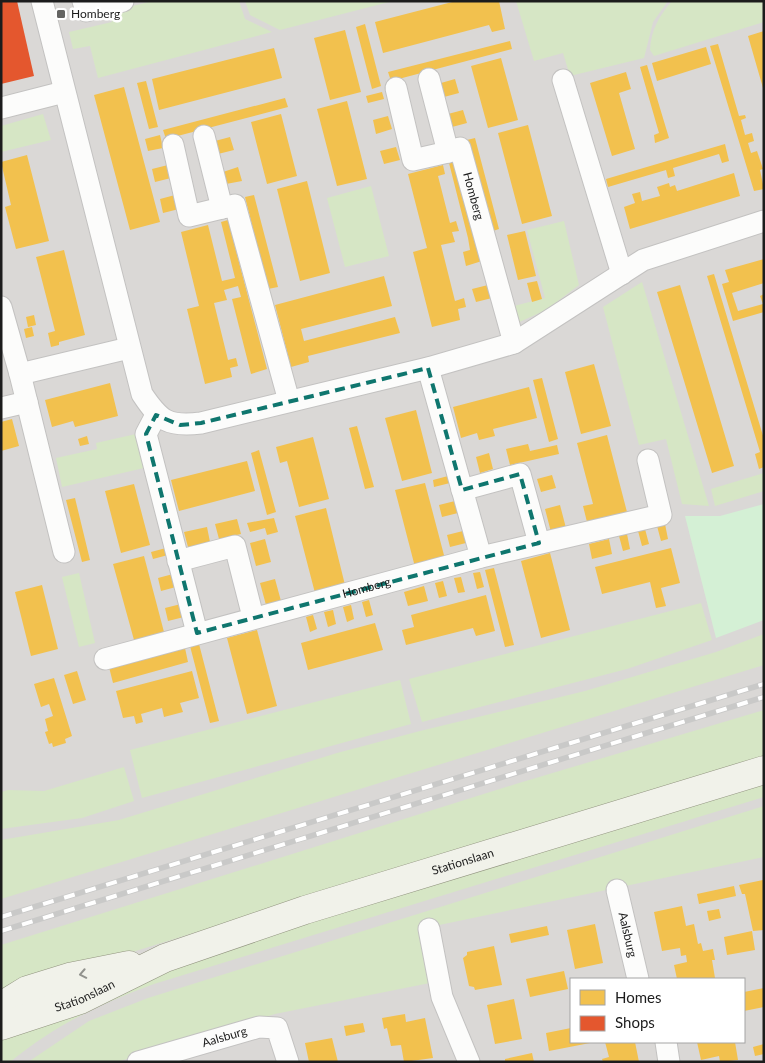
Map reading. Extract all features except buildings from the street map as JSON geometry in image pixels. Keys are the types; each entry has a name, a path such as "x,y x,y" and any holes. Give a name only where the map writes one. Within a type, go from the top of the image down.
{"street":[{"path":"42,1 142,394 156,415 180,425 201,422 428,368 514,343 643,260 764,221"},
{"path":"83,1 86,11 123,1"},
{"path":"396,88 413,160 448,152 429,79"},
{"path":"562,80 622,274"},
{"path":"1,108 64,92"},
{"path":"204,136 222,208"},
{"path":"173,145 189,216 235,205 289,401"},
{"name":"Homberg","path":"448,152 460,148 514,343"},
{"path":"1,308 20,374 64,552"},
{"path":"20,374 129,348"},
{"path":"428,368 481,557"},
{"path":"1,408 27,402"},
{"path":"156,415 146,434 197,632"},
{"name":"Homberg","path":"105,659 197,632 481,557 661,515 648,460"},
{"path":"462,490 520,474 539,543"},
{"path":"178,561 235,546 253,618"},
{"name":"Stationslaan","path":"1,1006 27,990 69,977 165,958 314,908 764,770"},
{"name":"Aalsburg","path":"616,890 638,978"},
{"path":"429,929 442,997 469,1062"},
{"name":"Stationslaan","path":"1,1026 80,1000 165,958"},
{"name":"Aalsburg","path":"138,1062 259,1027 277,1028 288,1062"},
{"path":"666,1043 669,1062"}],"highlighted area":[{"path":"428,368 462,490 520,474 539,543 197,633 146,434 156,415 180,425 201,423"}],"shaded area":[{"path":"1,1 764,1 764,1062 1,1062"}],"green space":[{"path":"152,1 239,1 245,19 272,32 98,78 90,46 73,49 69,32 112,22 110,12"},
{"path":"245,1 393,1 280,30 250,15"},
{"path":"516,1 668,1 653,22 644,58 570,76 563,53 534,61"},
{"path":"672,1 761,1 764,2 764,22 654,56 650,50 654,30 663,12"},
{"path":"43,114 51,140 1,152 1,126"},
{"path":"371,186 389,256 345,267 327,198"},
{"path":"564,221 579,285 546,310 515,324 510,307 545,298 527,230"},
{"path":"642,282 709,506 682,504 666,439 639,445 603,307"},
{"path":"136,434 144,468 62,487 56,458 97,449 96,443"},
{"path":"764,473 764,491 715,506 711,489"},
{"path":"764,504 764,620 716,638 685,516 720,516"},
{"path":"79,573 95,643 79,647 62,577"},
{"path":"701,603 712,640 627,669 422,722 409,679"},
{"path":"764,634 764,665 1,899 1,840 119,820 337,753 585,691 716,652"},
{"path":"400,680 411,724 142,798 130,750"},
{"path":"764,710 764,759 78,969 1,999 1,945 519,783"},
{"path":"124,767 134,801 82,818 1,829 1,792 8,790 44,791"},
{"path":"764,782 764,797 154,984 115,999 61,1026 10,1062 1,1062 1,1031 117,991 238,945"},
{"path":"764,806 764,857 420,929 430,983 275,1014 117,1062 28,1062 89,1021 148,998"}],"railway":[{"path":"1,917 764,684"},
{"path":"1,931 764,697"}],"place":[{"name":"Homberg","path":"61,14"}]}
